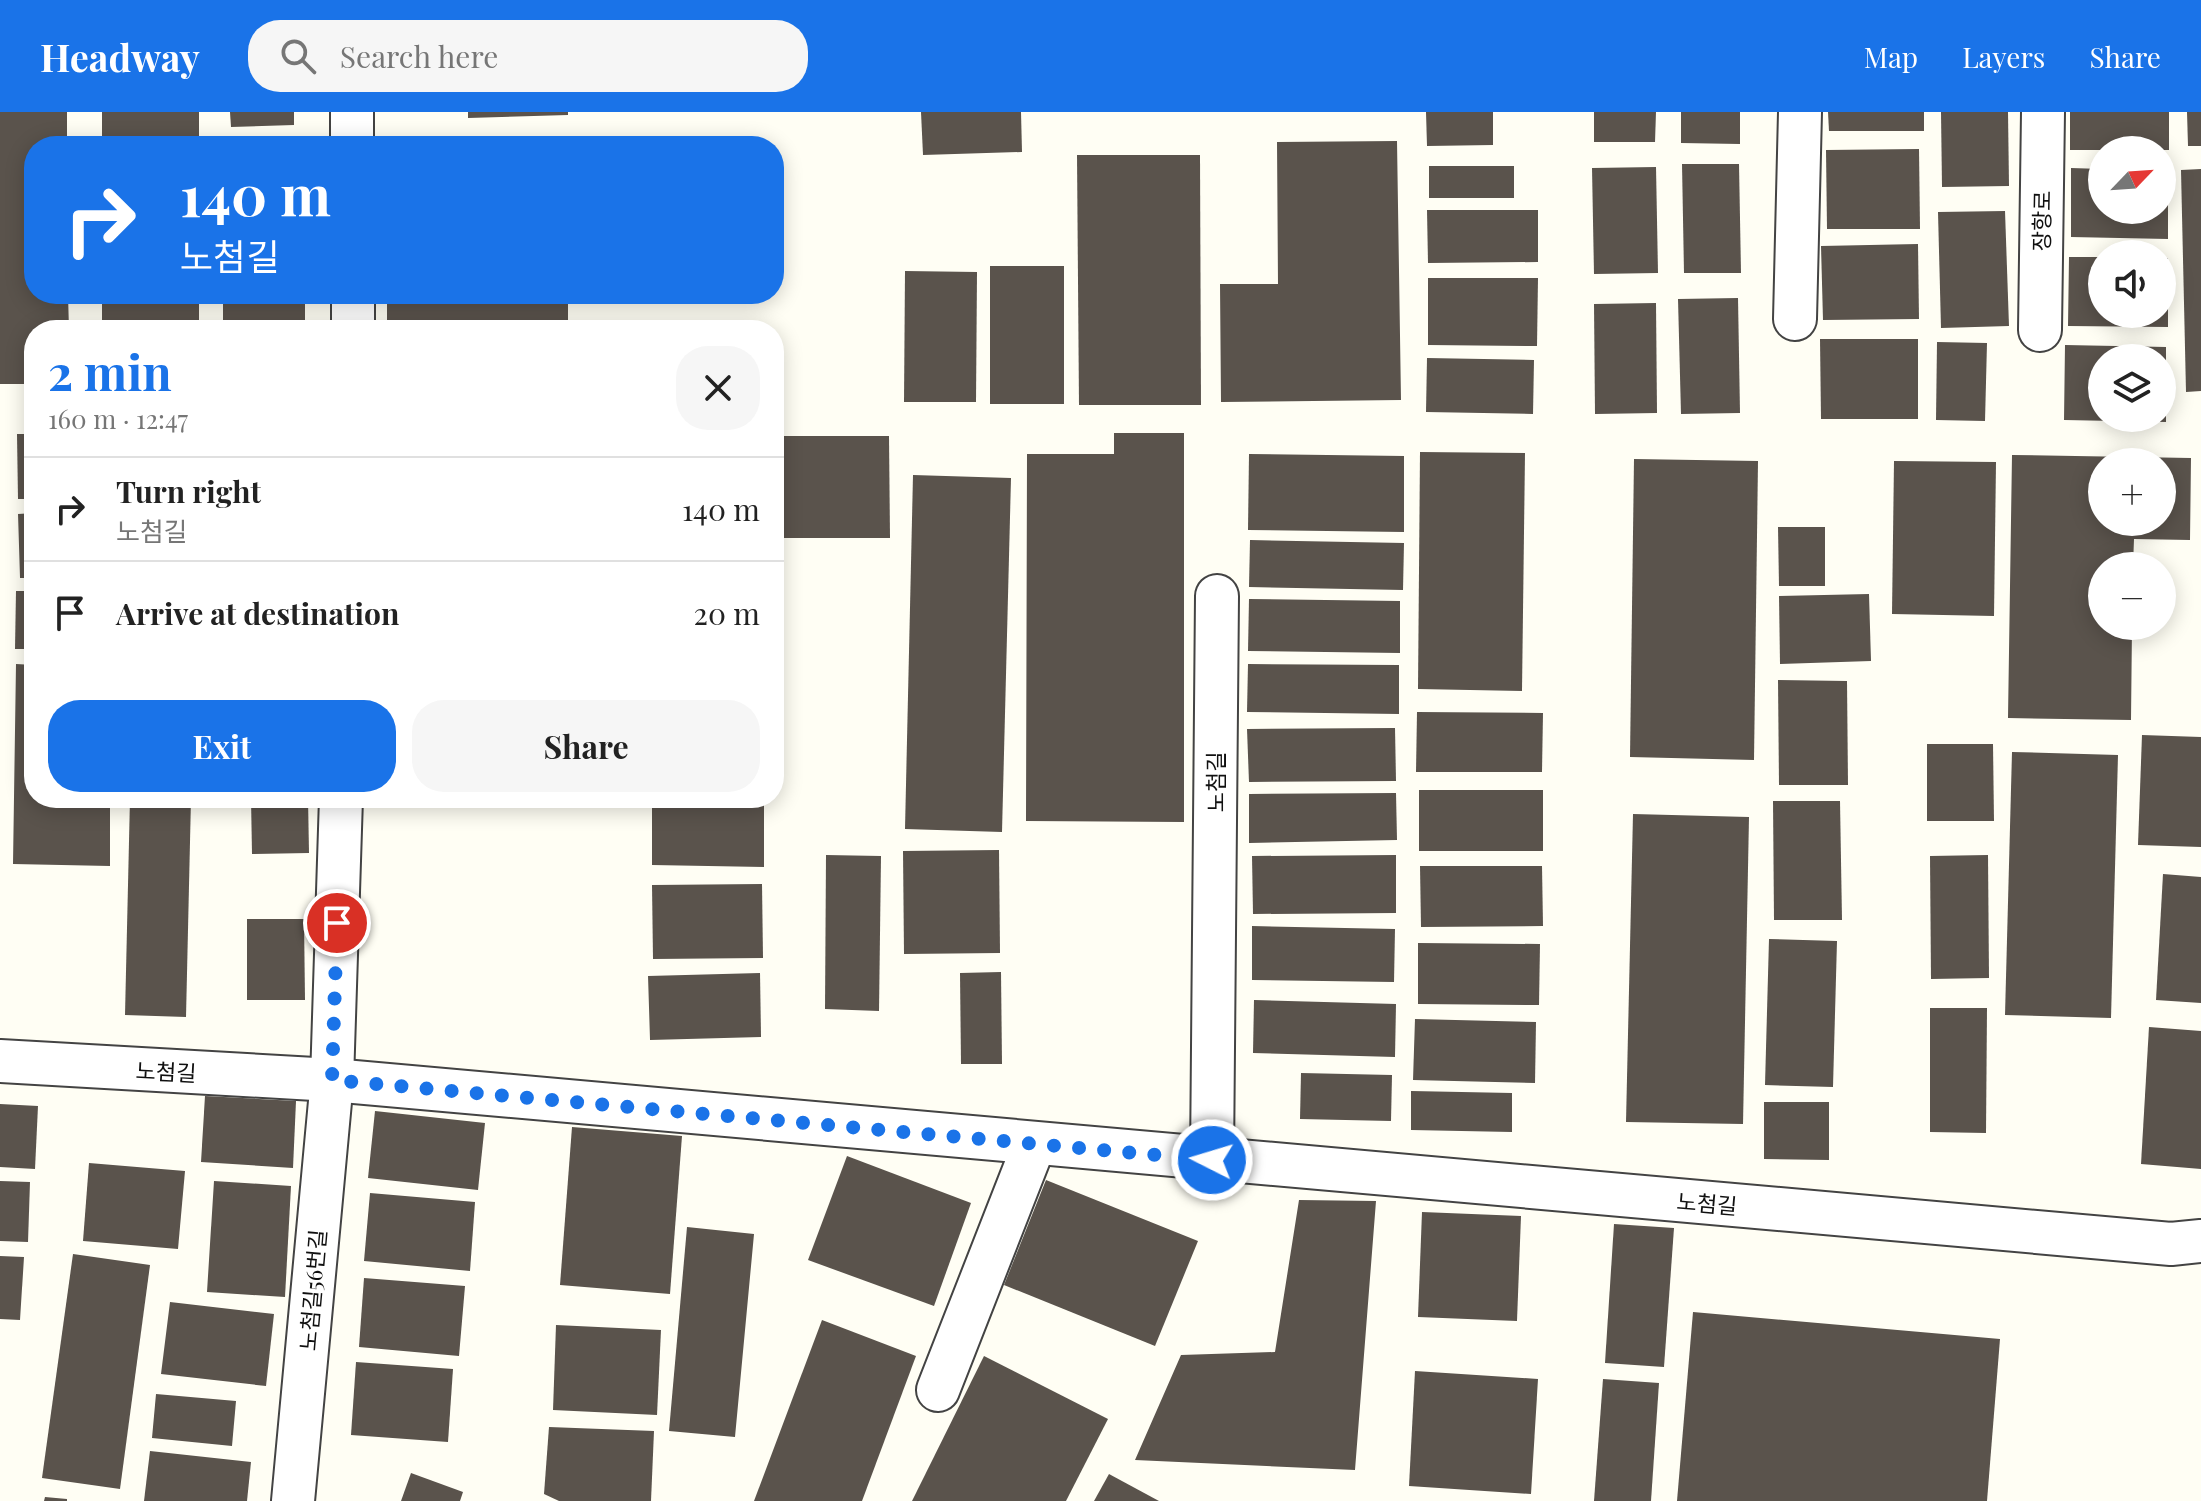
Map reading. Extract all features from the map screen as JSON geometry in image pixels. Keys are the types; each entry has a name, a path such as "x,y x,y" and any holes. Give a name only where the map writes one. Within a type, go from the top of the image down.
{"street":[{"path":"352,112 352,136"},
{"path":"1795,319 1800,112"},
{"name":"장항로","path":"2040,330 2043,112"},
{"name":"노첨길","path":"1212,1160 1217,596"},
{"path":"332,1080 341,808"},
{"name":"노첨길","path":"0,1061 332,1080 2171,1244 2201,1241"},
{"name":"노첨길56번길","path":"293,1501 332,1080"},
{"path":"938,1390 1034,1145"}],"building":[{"path":"0,112 67,112 67,136 24,136 24,304 68,304 69,320 24,320 24,384 0,384"},
{"path":"102,112 199,112 199,136 102,136"},
{"path":"230,112 294,112 294,125 231,127"},
{"path":"468,112 568,112 568,115 468,118"},
{"path":"921,112 1021,112 1022,152 923,155"},
{"path":"1426,112 1493,112 1493,145 1427,146"},
{"path":"1594,112 1656,112 1655,142 1594,142"},
{"path":"1681,112 1740,112 1740,144 1681,143"},
{"path":"1828,112 1924,112 1924,131 1829,131"},
{"path":"1941,112 2008,112 2009,186 1942,187"},
{"path":"2070,112 2169,112 2169,136 2088,136 2088,150 2070,150"},
{"path":"2187,112 2201,112 2201,146 2188,146"},
{"path":"1397,141 1401,400 1221,402 1220,284 1278,284 1277,142"},
{"path":"1919,149 1920,229 1827,229 1826,150"},
{"path":"1077,155 1200,155 1201,405 1079,405"},
{"path":"1682,164 1739,164 1741,273 1684,273"},
{"path":"1429,166 1514,166 1514,198 1429,198"},
{"path":"1656,167 1658,273 1594,274 1592,168"},
{"path":"2071,168 2088,169 2088,224 2168,224 2168,239 2071,237"},
{"path":"2201,169 2201,391 2186,392 2181,170"},
{"path":"1427,210 1538,210 1538,262 1428,263"},
{"path":"2005,211 2009,326 1941,328 1938,212"},
{"path":"1918,244 1919,319 1823,320 1821,246"},
{"path":"2069,257 2088,257 2088,326 2068,326"},
{"path":"990,266 1064,266 1064,404 990,404"},
{"path":"905,271 977,272 976,402 904,402"},
{"path":"1428,278 1538,278 1537,346 1428,345"},
{"path":"1738,298 1740,413 1681,414 1678,299"},
{"path":"1656,303 1657,413 1595,414 1594,304"},
{"path":"102,304 199,304 199,320 102,320"},
{"path":"223,304 305,304 305,320 223,320"},
{"path":"387,304 568,304 568,320 387,320"},
{"path":"1820,339 1918,339 1918,419 1821,419"},
{"path":"1937,342 1987,343 1985,421 1936,420"},
{"path":"2065,345 2088,345 2088,420 2064,420"},
{"path":"1427,358 1534,360 1533,414 1426,412"},
{"path":"1114,433 1184,433 1184,822 1026,821 1027,454 1114,454"},
{"path":"17,434 24,434 24,499 18,499"},
{"path":"784,436 889,436 890,538 784,538"},
{"path":"1420,452 1525,453 1522,691 1418,689"},
{"path":"1249,454 1404,456 1404,532 1248,530"},
{"path":"2012,455 2088,456 2088,536 2176,536 2176,458 2191,458 2190,540 2134,539 2134,552 2088,552 2088,640 2132,640 2131,720 2008,718"},
{"path":"1634,459 1758,461 1754,760 1630,757"},
{"path":"1894,461 1996,462 1994,616 1892,614"},
{"path":"913,475 1011,478 1002,832 905,829"},
{"path":"18,514 24,514 24,578 20,578"},
{"path":"1778,527 1825,527 1825,586 1779,586"},
{"path":"1250,540 1404,543 1403,590 1249,587"},
{"path":"16,591 24,591 24,649 15,649"},
{"path":"1869,594 1871,661 1780,664 1779,596"},
{"path":"1249,599 1400,601 1400,653 1248,651"},
{"path":"16,664 24,664 24,808 110,808 110,866 13,864"},
{"path":"1248,664 1399,665 1399,714 1247,712"},
{"path":"1778,680 1847,681 1848,785 1779,785"},
{"path":"1417,712 1543,713 1542,772 1416,772"},
{"path":"1395,728 1396,781 1249,782 1247,729"},
{"path":"2142,735 2201,737 2201,847 2138,845"},
{"path":"1927,744 1993,744 1994,821 1927,821"},
{"path":"2012,752 2118,755 2111,1018 2005,1015"},
{"path":"1419,790 1543,790 1543,851 1419,851"},
{"path":"1396,793 1397,840 1249,843 1249,794"},
{"path":"1773,801 1840,801 1842,920 1774,920"},
{"path":"130,808 191,808 186,1017 125,1015"},
{"path":"251,808 308,808 309,853 252,854"},
{"path":"652,808 764,808 764,867 652,865"},
{"path":"1633,814 1749,817 1743,1124 1626,1122"},
{"path":"999,850 1000,953 904,954 903,851"},
{"path":"826,855 881,856 879,1011 825,1009"},
{"path":"1396,855 1396,913 1253,914 1252,856"},
{"path":"1988,855 1989,978 1931,979 1930,856"},
{"path":"1420,866 1542,866 1543,926 1421,927"},
{"path":"2163,874 2201,877 2201,1003 2156,1000"},
{"path":"762,884 763,958 653,959 652,885"},
{"path":"247,919 304,919 305,1000 247,1000"},
{"path":"1252,926 1395,929 1394,982 1252,980"},
{"path":"1769,939 1837,941 1833,1087 1765,1085"},
{"path":"1418,943 1540,944 1539,1005 1418,1004"},
{"path":"1001,972 1002,1064 961,1064 960,973"},
{"path":"760,973 761,1037 650,1040 648,976"},
{"path":"1254,1000 1396,1004 1395,1057 1253,1053"},
{"path":"1930,1008 1987,1008 1986,1133 1930,1132"},
{"path":"1415,1019 1536,1022 1535,1083 1413,1080"},
{"path":"2149,1027 2201,1031 2201,1169 2141,1164"},
{"path":"1301,1073 1392,1075 1391,1121 1300,1119"},
{"path":"1411,1091 1512,1093 1512,1132 1411,1130"},
{"path":"205,1096 296,1101 293,1168 201,1162"},
{"path":"1764,1102 1829,1102 1829,1160 1764,1159"},
{"path":"0,1104 38,1106 35,1169 0,1167"},
{"path":"375,1111 485,1123 478,1190 368,1178"},
{"path":"572,1127 682,1136 670,1294 560,1285"},
{"path":"847,1156 971,1203 934,1306 808,1260"},
{"path":"89,1163 185,1171 178,1249 83,1241"},
{"path":"1046,1180 1198,1241 1155,1346 1004,1285"},
{"path":"0,1181 30,1182 28,1242 0,1241"},
{"path":"214,1181 291,1186 285,1297 207,1292"},
{"path":"370,1193 475,1202 470,1271 364,1261"},
{"path":"1299,1200 1376,1201 1355,1470 1135,1460 1181,1355 1275,1352"},
{"path":"1422,1212 1521,1216 1517,1321 1418,1317"},
{"path":"1614,1224 1674,1228 1664,1367 1605,1363"},
{"path":"687,1227 754,1234 735,1437 669,1431"},
{"path":"73,1254 150,1265 120,1489 42,1478"},
{"path":"0,1256 24,1257 20,1320 0,1319"},
{"path":"364,1278 465,1286 459,1356 359,1347"},
{"path":"170,1302 274,1314 266,1386 161,1374"},
{"path":"1693,1312 2000,1339 1987,1501 1677,1501"},
{"path":"822,1320 916,1356 862,1501 754,1501"},
{"path":"556,1325 661,1330 657,1415 553,1410"},
{"path":"984,1356 1108,1419 1066,1501 912,1501"},
{"path":"356,1362 453,1369 448,1442 351,1435"},
{"path":"1415,1371 1538,1379 1531,1494 1409,1486"},
{"path":"1603,1379 1659,1383 1651,1501 1594,1501"},
{"path":"156,1394 236,1401 232,1446 152,1438"},
{"path":"549,1427 654,1431 651,1501 559,1501 544,1494"},
{"path":"150,1451 251,1462 247,1501 144,1501"},
{"path":"411,1473 463,1492 460,1501 401,1501"},
{"path":"1109,1474 1159,1501 1094,1501"},
{"path":"45,1497 67,1499 67,1501 44,1501"}],"route":[{"path":"337,923 332,1080 1212,1160"}]}
